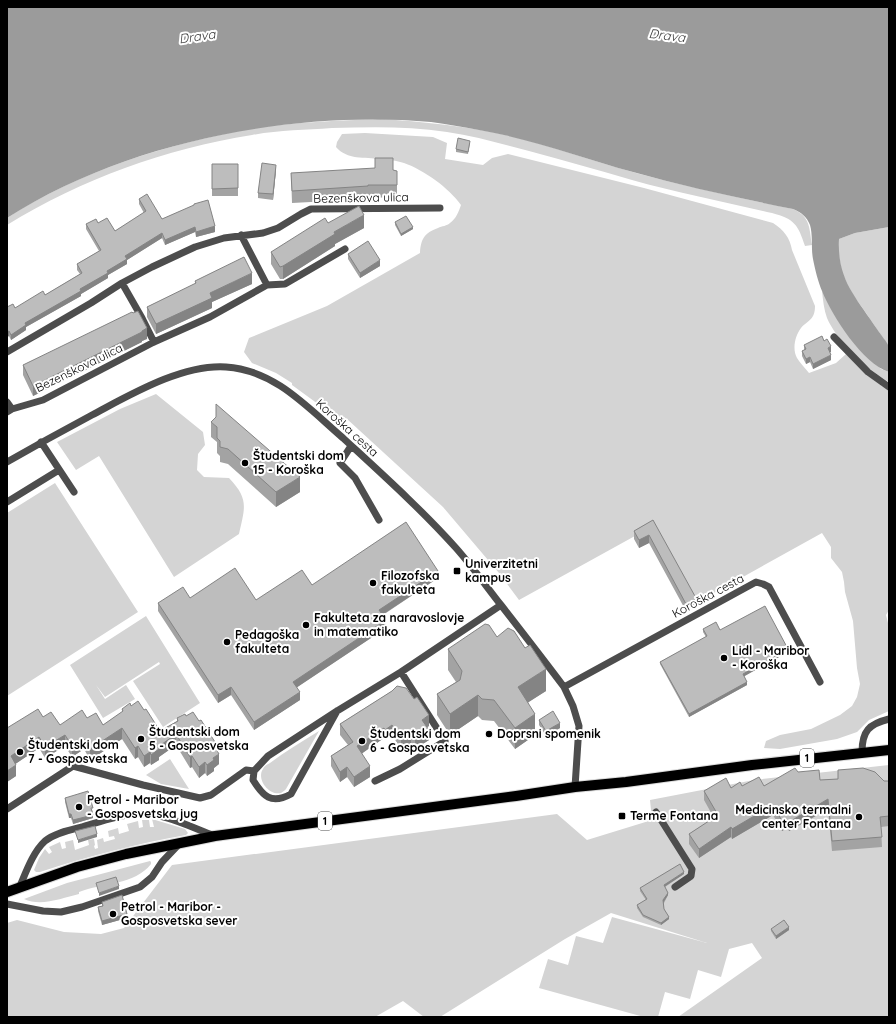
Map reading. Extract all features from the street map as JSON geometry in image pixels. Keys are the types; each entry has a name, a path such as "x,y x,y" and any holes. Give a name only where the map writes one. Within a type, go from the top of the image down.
{"main road":[{"name":"1","path":"7,892 20,886 77,867 126,854 215,836 575,787 889,750"}],"street":[{"name":"Bezenškova ulica","path":"7,352 91,303 122,283 195,247 224,238 263,233 278,228 311,209 440,208"},
{"path":"241,235 267,285"},
{"name":"Bezenškova ulica","path":"7,402 10,411 43,400 154,342 210,317 267,285 285,284 345,249"},
{"path":"122,283 154,342"},
{"path":"834,337 868,372 889,387"},
{"name":"Koroška cesta","path":"7,462 41,442 126,397 168,377 201,368 226,367 261,375 276,383 292,393 351,446 458,549 564,687 573,706 579,726 575,787"},
{"path":"41,442 74,492"},
{"path":"351,446 340,463 355,478 379,520"},
{"path":"7,502 59,470"},
{"name":"Koroška cesta","path":"564,687 756,582 769,587 820,682"},
{"path":"336,711 290,794 276,800 264,794 253,780 254,771 268,756 336,711 401,672 501,605"},
{"path":"375,781 400,769 445,741 401,672"},
{"path":"862,752 862,741 867,730 874,725 889,719"},
{"path":"7,809 73,766 143,785 200,798 211,794 246,770 254,771"},
{"path":"656,812 692,869 691,876 675,887"},
{"path":"20,886 36,852 45,841 58,834 110,818 136,814 155,816 171,820 215,836"},
{"path":"7,904 43,911 61,912 140,887 152,877 162,862 180,843"}],"shaded area":[{"path":"379,119 453,126 508,135 656,178 793,209 799,212 806,219 812,245 805,246 798,228 791,221 780,215 649,185 478,138 433,130 390,127 332,128 272,132 188,148 125,168 95,180 35,208 7,225 7,218 62,187 121,163 182,144 213,136 261,127 311,122"},
{"path":"365,133 433,137 447,143 445,159 483,165 492,158 508,154 644,188 773,223 783,231 790,242 815,306 815,311 811,319 801,328 797,335 794,347 798,360 809,373 836,363 846,354 867,375 889,391 889,610 886,615 889,627 889,711 869,720 857,732 837,739 780,749 764,748 766,741 780,735 811,729 840,715 852,706 857,697 860,684 857,668 853,621 845,592 842,572 831,558 831,547 822,533 696,603 653,526 519,600 499,573 443,507 347,419 336,419 292,385 292,383 276,373 252,363 244,352 249,338 327,306 420,253 422,240 426,234 449,224 458,212 461,205 450,192 436,180 420,170 404,163 386,159 351,156 340,151 336,147 342,134"},
{"path":"889,227 889,347 853,295 842,273 839,255 839,239 855,233"},
{"path":"822,291 839,322 881,369 889,372 889,382 863,363 845,345 831,327 824,308"},
{"path":"156,394 203,432 205,445 198,454 197,470 204,477 229,478 240,492 244,504 239,534 174,577 99,456 76,470 57,442 120,409"},
{"path":"55,483 138,612 7,696 7,513"},
{"path":"146,616 200,703 163,727 133,681 160,664 159,662 105,697 96,685 105,699 126,685 135,699 103,718 70,665"},
{"path":"319,731 286,789 281,793 276,793 268,789 262,782 261,777 264,767"},
{"path":"170,759 189,789 161,784 146,775"},
{"path":"889,765 889,1017 678,1017 762,958 752,943 729,949 721,977 698,970 690,999 665,992 658,1017 644,1017 539,988 548,959 568,965 576,936 603,943 612,917 707,943 611,913 565,939 440,1017 424,1017 403,1001 375,1017 7,1017 7,923 17,920 64,932 101,934 124,928 172,865 557,814 587,840 652,820 650,800 754,780"},
{"path":"152,819 185,829 188,833 186,835 130,846 40,872 36,872 34,870 45,849 49,854 52,852 49,847 60,842 62,849 66,848 65,842 73,840 75,850 89,845 88,840 94,839 95,849 98,848 97,840 103,838 104,842 115,839 114,836 109,837 108,831 118,828 119,834 129,831 127,824 138,821 139,828 143,827 142,820 149,820 150,827 154,827"},
{"path":"150,861 151,864 144,871 127,880 88,889 79,892 79,894 52,901 37,902 24,899 67,883"}],"water":[{"name":"Drava","path":"7,7 889,7 889,227 855,233 839,239 839,253 841,266 849,287 889,347 889,372 879,367 859,349 833,313 819,284 812,255 809,222 799,212 793,209 713,192 614,167 518,138 455,126 431,122 378,120 323,121 267,127 211,137 156,151 103,169 53,192 7,218"}],"building":[{"path":"458,138 470,141 468,152 456,149"},
{"path":"375,158 393,158 393,170 397,171 397,185 368,185 292,191 291,173 375,168"},
{"path":"262,163 276,165 273,194 258,193"},
{"path":"212,164 238,164 238,188 212,189"},
{"path":"147,194 162,219 194,204 208,200 215,226 196,232 195,227 165,240 162,233 125,256 127,259 107,271 108,273 80,289 81,291 25,323 26,325 11,335 9,331 7,332 7,307 13,304 15,308 43,291 45,295 82,273 77,264 101,250 86,224 96,219 98,223 107,218 115,231 146,211 139,199"},
{"path":"359,206 364,215 334,232 335,234 280,267 271,252 325,218 328,223"},
{"path":"406,216 413,227 401,234 395,222"},
{"path":"368,241 380,260 360,273 348,254"},
{"path":"244,257 252,273 210,293 212,298 156,324 147,307"},
{"path":"138,311 147,328 142,332 33,386 23,365 132,312"},
{"path":"822,336 824,341 827,339 831,346 828,348 831,355 813,364 810,357 806,359 802,351 806,349 804,345"},
{"path":"216,404 300,477 276,492 228,449 220,447 220,441 217,438 217,427 211,422 216,417"},
{"path":"653,520 696,598 686,604 649,535 639,540 634,531"},
{"path":"406,522 438,571 379,610 386,620 293,682 300,692 254,722 231,687 218,695 158,603 183,587 190,598 235,568 256,600 302,570 312,585"},
{"name":"Lidl - Maribor - Koroška","path":"765,606 788,649 743,674 747,682 689,714 660,662 707,636 703,629 716,622 720,630"},
{"path":"485,624 489,625 497,637 508,628 514,631 525,648 530,645 546,669 518,687 535,714 515,728 494,700 482,699 478,695 450,714 437,694 460,680 462,671 448,649"},
{"name":"Študentski dom 6 - Gosposvetska","path":"397,686 406,688 414,699 417,697 429,715 422,720 429,730 415,739 411,733 401,738 392,725 385,730 384,728 357,746 370,766 354,777 347,767 340,772 331,756 353,742 340,724 392,691"},
{"path":"138,701 144,710 146,709 160,731 178,721 177,718 185,714 186,716 193,712 199,721 201,720 215,742 213,744 219,754 207,765 205,762 199,767 192,756 190,757 176,734 158,747 159,749 151,755 150,752 144,756 138,746 135,748 122,728 90,749 84,739 72,746 65,735 45,747 39,737 11,756 16,765 7,771 7,728 38,709 43,717 51,712 60,725 82,710 87,718 96,713 103,725 123,711 122,709 130,703 131,706"},
{"path":"553,711 560,723 546,731 539,720"},
{"path":"795,768 798,772 819,770 820,780 838,779 838,770 863,768 875,772 884,781 889,781 889,816 880,817 882,837 832,841 828,799 789,822 787,819 782,821 773,805 732,829 731,827 699,849 689,834 718,815 704,791 726,778 731,788 740,782 742,786 759,777 764,786"},
{"name":"Petrol - Maribor - Gosposvetska jug","path":"88,791 93,808 91,808 93,815 73,820 71,814 69,814 65,798"},
{"path":"95,826 97,834 78,840 75,831"},
{"path":"680,864 684,872 664,885 668,893 663,900 664,909 669,917 661,923 643,915 637,905 647,899 640,888"},
{"path":"116,877 119,886 99,893 96,883"},
{"path":"122,895 127,914 102,921 98,907 103,906 102,902"},
{"path":"784,920 789,927 776,936 771,929"}],"place":[{"name":"Študentski dom 15 - Koroška","path":"245,463"},
{"name":"Univerzitetni kampus","path":"457,571"},
{"name":"Filozofska fakulteta","path":"373,583"},
{"name":"Fakulteta za naravoslovje in matematiko","path":"306,625"},
{"name":"Pedagoška fakulteta","path":"227,642"},
{"name":"Lidl - Maribor - Koroška","path":"724,658"},
{"name":"Doprsni spomenik","path":"489,734"},
{"name":"Študentski dom 5 - Gosposvetska","path":"141,739"},
{"name":"Študentski dom 6 - Gosposvetska","path":"362,741"},
{"name":"Študentski dom 7 - Gosposvetska","path":"20,752"},
{"name":"Petrol - Maribor - Gosposvetska jug","path":"79,807"},
{"name":"Terme Fontana","path":"622,816"},
{"name":"Medicinsko termalni center Fontana","path":"859,817"},
{"name":"Petrol - Maribor - Gosposvetska sever","path":"113,914"}]}
